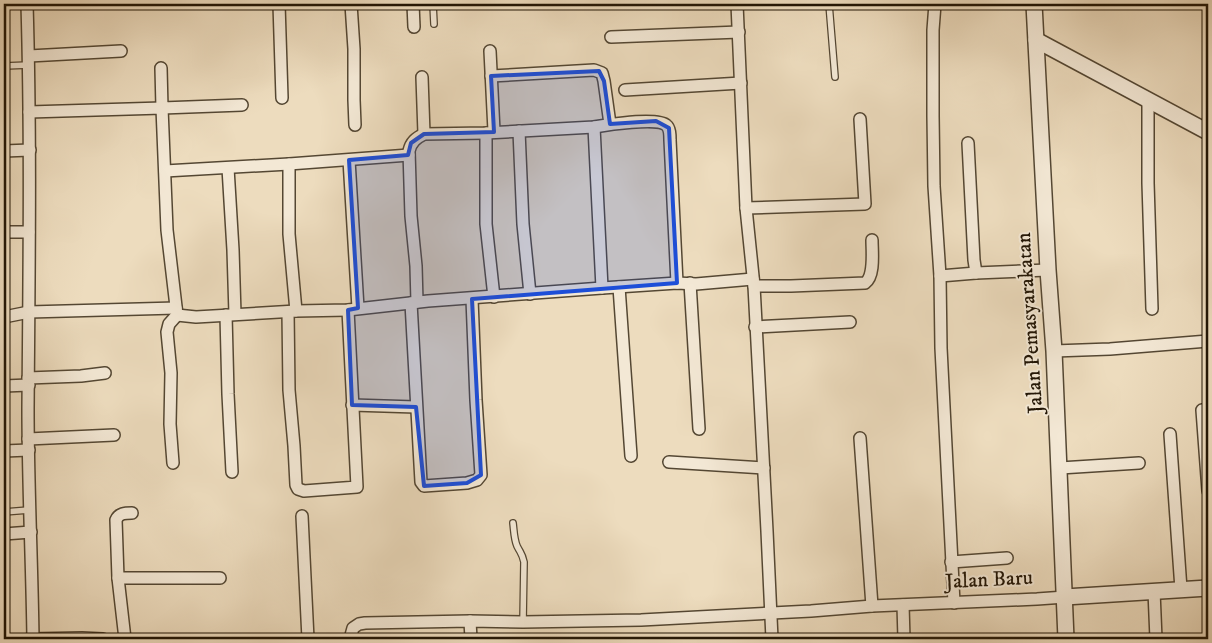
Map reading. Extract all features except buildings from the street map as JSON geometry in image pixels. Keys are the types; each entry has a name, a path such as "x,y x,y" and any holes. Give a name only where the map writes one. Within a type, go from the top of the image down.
{"street":[{"path":"27,4 30,150 28,312 29,510 34,639"},
{"path":"280,4 282,98"},
{"path":"351,4 354,49 355,125"},
{"path":"413,4 414,26"},
{"path":"737,4 746,208 754,283 772,639"},
{"path":"935,4 934,186 940,276 941,348 954,603"},
{"name":"Jalan Pemasyarakatan","path":"1034,4 1060,468 1066,639"},
{"path":"611,37 739,32"},
{"path":"1036,40 1208,132"},
{"path":"29,60 121,51"},
{"path":"490,52 490,132 486,224 494,297"},
{"path":"162,68 167,230 176,312 167,332 171,373 170,424 173,463"},
{"path":"491,76 594,70 602,72 610,124"},
{"path":"422,78 424,134"},
{"path":"625,90 741,83"},
{"path":"1148,99 1148,183 1152,309"},
{"path":"29,112 242,105"},
{"path":"746,208 864,204 860,119"},
{"path":"472,299 481,475 477,480 467,483 424,486 421,478 416,407 414,303 416,266 411,216 409,155 411,144 415,139 424,134 594,127 656,121 665,123 669,128 670,140 677,283"},
{"path":"594,127 602,288"},
{"path":"519,131 523,224 530,294"},
{"path":"968,143 976,273"},
{"path":"4,151 30,150"},
{"path":"165,171 409,155"},
{"path":"289,164 292,311 289,390 296,485 298,489 304,492 357,487 352,406 353,309 349,160"},
{"path":"228,168 230,314 228,394 232,472"},
{"path":"4,232 29,232"},
{"path":"4,317 28,312 176,312 196,317 353,309 677,283 754,283 791,286 866,283 872,272 872,240"},
{"path":"940,276 1048,270"},
{"path":"690,283 698,430"},
{"path":"619,287 631,456"},
{"path":"755,327 850,322"},
{"path":"1054,351 1110,349 1208,341"},
{"path":"4,386 105,373"},
{"path":"352,406 416,407"},
{"path":"1202,410 1208,490"},
{"path":"1170,434 1181,589"},
{"path":"4,451 29,444 114,435"},
{"path":"860,438 872,606"},
{"path":"669,462 764,468"},
{"path":"1060,468 1139,463"},
{"path":"125,639 118,578 116,520 121,514 132,513"},
{"path":"302,516 308,639"},
{"path":"4,534 31,532"},
{"path":"951,562 1007,558"},
{"path":"118,578 220,578"},
{"name":"Jalan Baru","path":"350,639 353,628 365,623 641,620 1208,588"},
{"path":"1154,591 1156,639"},
{"path":"903,605 904,639"},
{"path":"470,621 471,639"},
{"path":"29,639 103,639"}],"lane":[{"path":"433,4 434,24"},
{"path":"830,4 835,77"},
{"path":"4,66 29,60"},
{"path":"4,512 29,510"},
{"path":"513,523 515,540 522,553 524,562 523,622"}],"highlighted area":[{"path":"599,71 604,81 610,124 656,121 669,128 677,283 472,299 481,475 467,483 424,486 416,407 352,405 348,310 358,308 349,160 408,155 411,143 424,134 494,132 491,76"}]}
